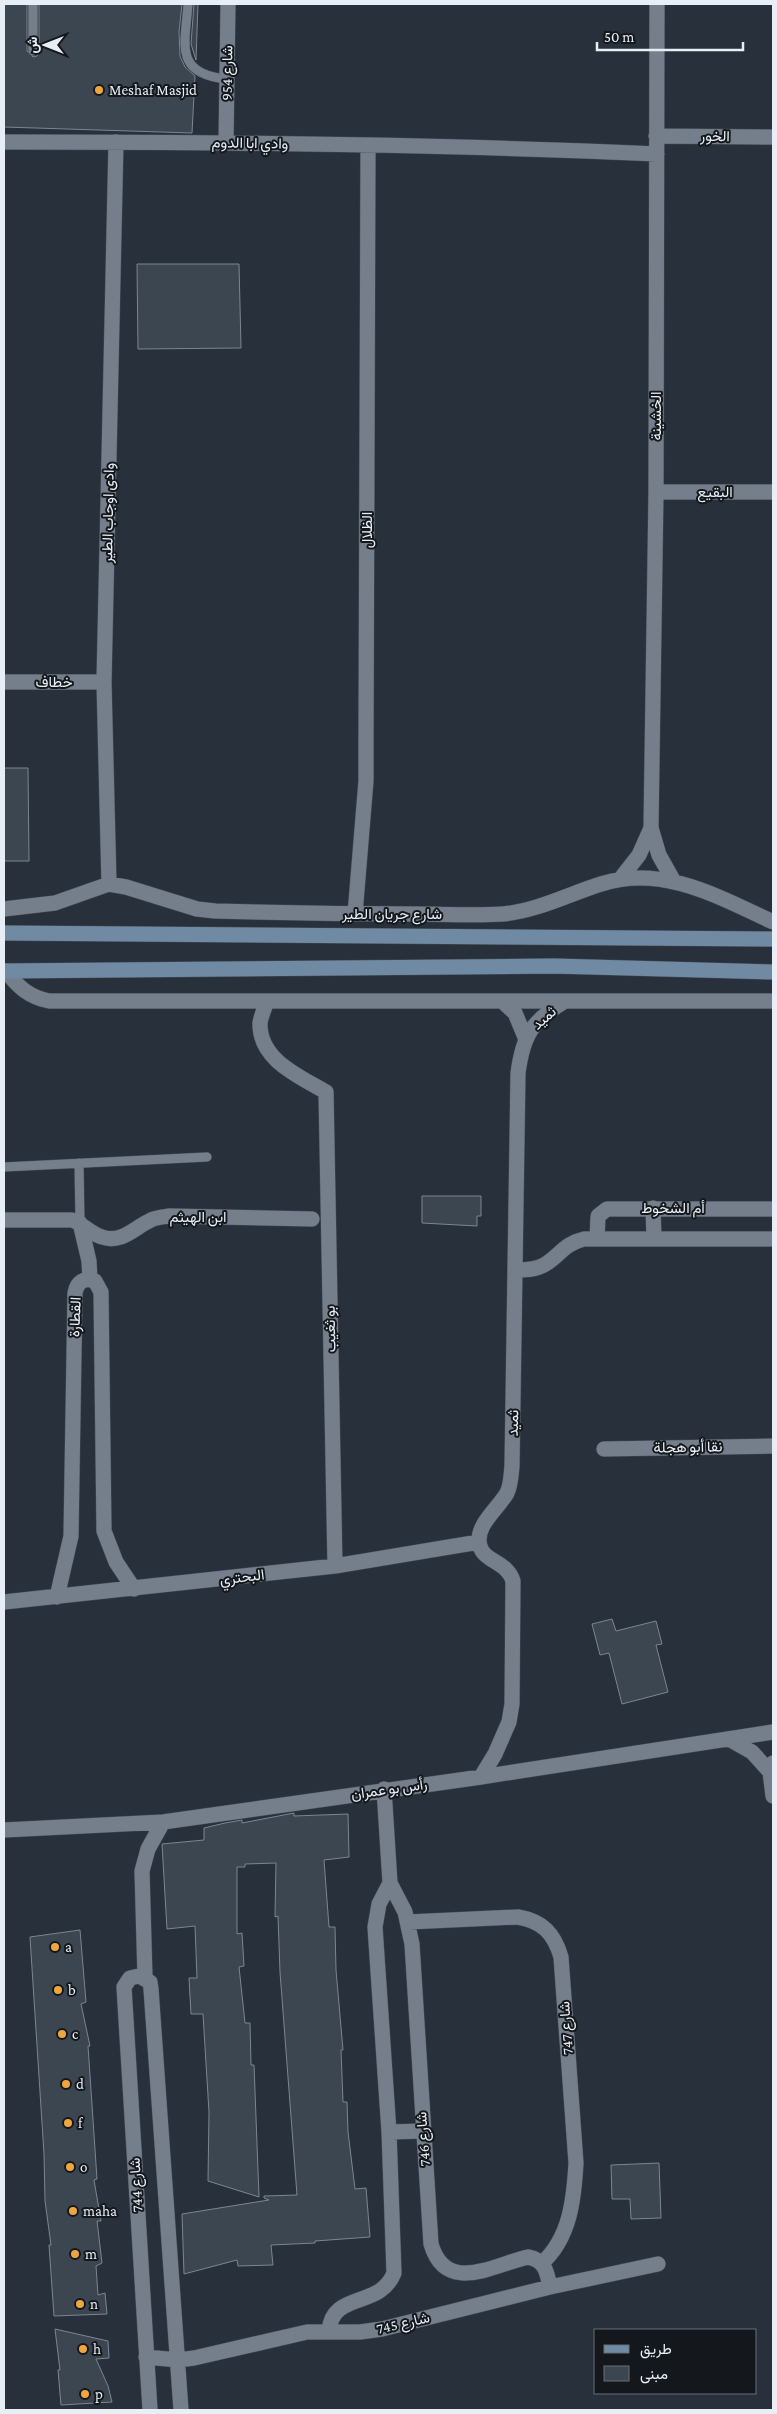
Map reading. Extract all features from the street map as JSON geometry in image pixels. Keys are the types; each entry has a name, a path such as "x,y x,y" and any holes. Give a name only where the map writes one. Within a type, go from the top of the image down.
{"street":[{"name":"شارع 954","path":"226,142 228,4"},
{"name":"الخشينة","path":"657,4 656,492 651,828 659,855 673,880"},
{"name":"الخور","path":"656,136 773,137"},
{"name":"وادي ابا الدوم","path":"4,142 226,142 497,147 657,154"},
{"name":"وادى اوجاب الطير","path":"109,884 104,682 116,142"},
{"name":"الظلال","path":"355,914 366,772 368,146"},
{"name":"البقيع","path":"656,492 773,492"},
{"name":"خطاف","path":"4,682 104,682"},
{"name":"الخشينة","path":"621,878 639,854 651,828"},
{"name":"شارع جريان الطير","path":"109,884 126,887 197,910 355,914 504,914 544,904 621,878 647,877 673,880 714,895 773,922"},
{"path":"4,909 55,903 109,884"},
{"name":"شارع جريان الطير","path":"4,933 773,939"},
{"path":"5,971 554,966 773,972"},
{"path":"5,971 14,983 30,995 49,1001 773,1001"},
{"name":"بو ثغيب","path":"267,1001 260,1022 264,1045 277,1062 326,1092 335,1566"},
{"name":"ثميد","path":"502,1001 515,1013 525,1037"},
{"name":"ثميد","path":"479,1542 481,1529 507,1492 511,1477 518,1073 525,1037 542,1017 565,1001"},
{"path":"653,1208 654,1238"},
{"name":"أم الشخوط","path":"597,1239 598,1216 607,1209 773,1209"},
{"name":"ابن الهيثم","path":"4,1220 72,1220 80,1223 95,1234 108,1239 129,1235 151,1220 170,1216 312,1219"},
{"path":"80,1223 89,1261 90,1280"},
{"name":"أم الشخوط","path":"516,1270 534,1269 544,1265 562,1249 576,1241 654,1238 773,1239"},
{"name":"القطارة","path":"57,1597 71,1536 75,1293 80,1282 90,1280 95,1281 100,1288 102,1298 104,1531 116,1562 134,1589"},
{"name":"نقا أبو هجلة","path":"604,1449 773,1446"},
{"path":"479,1542 483,1554 509,1571 513,1586 512,1704 509,1722 496,1754 480,1777"},
{"name":"البحتري","path":"4,1602 335,1566 479,1542"},
{"name":"رأس بو عمران","path":"4,1830 162,1822 384,1789 480,1777 773,1732"},
{"path":"729,1739 752,1752 772,1767 773,1796"},
{"name":"شارع 746","path":"384,1789 390,1884 408,1922 412,1944 422,2131 431,2244 434,2255 441,2264 461,2274 472,2273 528,2257 542,2263"},
{"name":"شارع 744","path":"162,1822 148,1849 142,1871 145,1977 152,1989 181,2410"},
{"path":"329,2331 332,2316 337,2310 377,2294 391,2282 394,2273 389,2132 375,1927 379,1904 390,1884"},
{"name":"شارع 747","path":"408,1922 524,1918 542,1924 558,1944 561,1957 576,2164 575,2184 563,2236 558,2246 542,2263"},
{"name":"شارع 744","path":"145,1977 130,1978 124,1986 150,2410"},
{"path":"389,2132 422,2131"},
{"path":"542,2263 550,2287"},
{"name":"شارع 745","path":"146,2357 178,2360 307,2332 371,2331 550,2287 658,2264"}],"lane":[{"path":"33,4 33,51"},
{"path":"188,4 185,56 193,68 208,77 227,79"},
{"path":"4,1167 207,1157"},
{"path":"79,1163 80,1223"}],"building":[{"name":"Meshaf Masjid","path":"4,4 27,4 27,51 33,57 37,56 39,51 39,4 182,4 179,32 180,56 185,67 195,76 192,133 4,127"},
{"path":"194,4 198,4 196,60 191,44"},
{"path":"137,264 239,264 241,348 138,349"},
{"path":"4,768 28,768 29,861 4,861"},
{"path":"422,1196 481,1196 481,1216 477,1216 477,1226 422,1223"},
{"path":"612,1619 616,1631 656,1621 662,1644 656,1645 668,1692 622,1704 609,1653 600,1655 592,1624"},
{"path":"294,1813 294,1816 348,1814 349,1857 324,1860 329,1927 335,1927 336,1970 343,2050 341,2050 343,2102 347,2102 348,2132 355,2189 366,2188 370,2237 315,2241 315,2243 271,2245 273,2265 238,2266 237,2260 184,2274 182,2214 269,2200 264,2198 264,2196 297,2195 280,1972 278,1916 275,1917 276,1863 245,1864 245,1867 237,1867 237,1934 242,1933 244,1966 239,1967 245,2023 250,2023 251,2065 254,2065 259,2197 208,2181 209,2112 203,2014 191,2014 189,1978 197,1978 195,1926 167,1929 162,1844 204,1840 204,1828 225,1823 242,1820 242,1823"},
{"path":"80,1930 86,2002 81,2004 90,2046 88,2046 97,2179 94,2180 101,2221 97,2221 102,2263 96,2266 98,2295 105,2293 107,2314 54,2316 49,2245 51,2245 45,2201 44,2154 30,1937"},
{"path":"659,2163 661,2218 631,2219 630,2199 612,2199 611,2165"},
{"path":"55,2329 108,2341 109,2358 96,2359 108,2386 112,2402 61,2405 58,2370 60,2370"}],"place":[{"name":"Meshaf Masjid","path":"99,90"},
{"name":"a","path":"55,1947"},
{"name":"b","path":"58,1990"},
{"name":"c","path":"62,2034"},
{"name":"d","path":"66,2084"},
{"name":"f","path":"68,2123"},
{"name":"o","path":"70,2167"},
{"name":"maha","path":"73,2211"},
{"name":"m","path":"75,2254"},
{"name":"n","path":"80,2304"},
{"name":"h","path":"83,2349"},
{"name":"p","path":"85,2394"}]}
